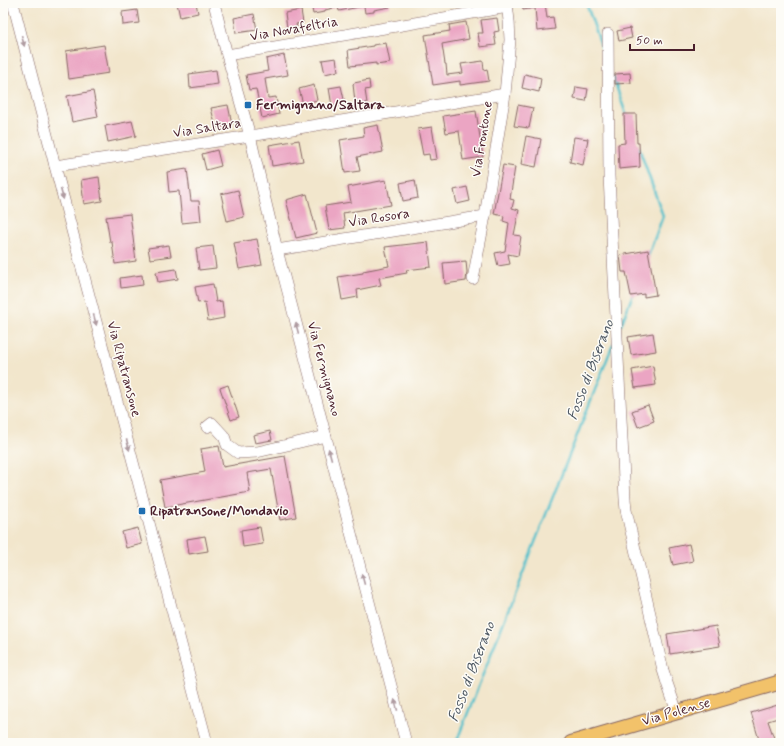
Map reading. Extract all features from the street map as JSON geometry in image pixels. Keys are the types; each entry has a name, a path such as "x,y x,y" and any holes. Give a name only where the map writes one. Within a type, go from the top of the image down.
{"main road":[{"name":"Via Polense","path":"571,743 781,682"}],"street":[{"name":"Via Ripatransone","path":"13,3 207,743"},
{"name":"Via Fermignano","path":"214,3 250,136 277,250 406,743"},
{"name":"Via Novafeltria","path":"228,55 507,5"},
{"name":"Via Frontone","path":"473,279 505,94 510,40 510,21 507,5"},
{"path":"608,34 609,176 626,510 663,670 677,712"},
{"name":"Via Saltara","path":"55,166 505,94"},
{"name":"Via Rosora","path":"277,250 485,216"},
{"path":"207,426 212,423 224,436 227,445 238,454 257,452 326,436"}],"building":[{"path":"177,3 196,3 198,13 180,17"},
{"path":"311,3 390,3 390,7 365,13 364,6 339,11 338,7 325,10 325,12 313,14"},
{"path":"522,3 545,3 547,18 553,17 555,29 537,31 535,8 523,10"},
{"path":"137,10 139,23 123,25 122,12"},
{"path":"301,10 303,23 296,24 297,27 287,28 285,13"},
{"path":"254,14 257,30 236,33 234,18"},
{"path":"497,18 499,31 494,32 496,45 480,47 478,33 483,33 481,20"},
{"path":"466,22 469,39 442,44 447,75 463,73 461,64 483,61 484,70 487,69 489,81 460,85 460,81 433,85 425,35 450,31 449,25"},
{"path":"630,28 632,38 619,41 617,31"},
{"path":"386,43 390,63 350,66 348,50"},
{"path":"104,45 109,73 69,79 66,51"},
{"path":"284,55 288,75 265,79 268,98 276,97 279,114 262,118 256,89 249,90 246,75 268,71 266,59"},
{"path":"336,58 338,71 325,74 322,60"},
{"path":"216,70 218,84 190,88 189,74"},
{"path":"630,73 631,83 615,84 615,74"},
{"path":"525,74 541,78 539,92 522,88"},
{"path":"369,80 370,89 365,90 367,103 357,105 357,101 355,102 353,84"},
{"path":"314,85 317,100 303,104 299,89"},
{"path":"341,86 345,104 332,106 329,88"},
{"path":"576,87 588,89 586,101 574,99"},
{"path":"93,91 98,117 72,122 67,96"},
{"path":"228,105 232,124 216,128 211,108"},
{"path":"518,105 533,108 529,128 514,126"},
{"path":"476,111 483,157 463,160 459,131 446,133 443,116"},
{"path":"624,114 636,114 640,167 619,169 618,144 625,143"},
{"path":"132,121 136,136 108,142 105,126"},
{"path":"378,125 383,152 357,157 360,171 345,173 340,140 364,136 363,128"},
{"path":"432,127 437,159 430,160 429,154 423,155 418,129"},
{"path":"526,136 541,139 536,167 521,164"},
{"path":"574,137 588,139 583,165 570,162"},
{"path":"299,140 303,161 272,166 269,145"},
{"path":"217,150 221,166 206,170 202,154"},
{"path":"503,165 515,167 510,199 514,200 512,208 519,210 514,235 521,236 518,256 508,254 510,264 498,266 495,253 505,251 509,223 503,221 504,216 494,214"},
{"path":"187,169 191,201 199,201 201,221 182,223 179,191 169,192 167,172"},
{"path":"99,177 102,201 84,204 81,180"},
{"path":"386,180 391,205 343,213 345,228 329,230 325,206 351,202 348,187"},
{"path":"415,180 418,198 403,201 400,183"},
{"path":"467,187 470,201 457,204 454,190"},
{"path":"238,190 244,217 227,221 221,194"},
{"path":"307,194 317,233 296,238 286,200"},
{"path":"130,214 136,261 115,264 106,217"},
{"path":"257,239 262,265 239,269 234,243"},
{"path":"428,242 431,267 406,270 407,273 379,278 381,285 357,290 358,297 342,300 338,277 363,273 363,271 389,266 385,247"},
{"path":"169,245 171,256 150,259 148,248"},
{"path":"213,246 216,268 199,270 196,248"},
{"path":"648,250 656,295 644,297 644,294 631,296 626,272 622,272 620,255"},
{"path":"466,261 466,281 445,284 443,263"},
{"path":"176,269 178,279 158,282 156,272"},
{"path":"142,275 143,285 121,288 120,278"},
{"path":"213,284 216,302 222,301 224,318 208,321 205,302 198,303 195,287"},
{"path":"653,333 656,351 631,355 628,337"},
{"path":"653,366 656,385 635,388 632,370"},
{"path":"228,385 239,417 231,420 220,388"},
{"path":"648,405 654,421 638,427 632,411"},
{"path":"270,431 272,440 255,443 253,435"},
{"path":"219,446 223,467 285,456 296,517 280,520 271,469 247,473 250,492 165,507 160,480 205,472 201,449"},
{"path":"260,527 263,544 243,547 241,530"},
{"path":"138,528 142,544 126,548 122,532"},
{"path":"205,536 208,551 189,554 187,539"},
{"path":"689,544 693,561 673,565 669,548"},
{"path":"716,626 720,646 670,654 667,634"},
{"path":"781,704 781,717 768,721 775,741 760,743 751,713"}],"waterway":[{"name":"Fosso di Biserano","path":"586,3 603,51"},
{"name":"Fosso di Biserano","path":"613,77 627,117"},
{"name":"Fosso di Biserano","path":"639,148 663,216 648,256"},
{"name":"Fosso di Biserano","path":"621,325 633,294"},
{"name":"Fosso di Biserano","path":"456,743 613,344"}],"place":[{"name":"Fermignano/Saltara","path":"248,105"},
{"name":"Ripatransone/Mondavio","path":"142,511"}]}
